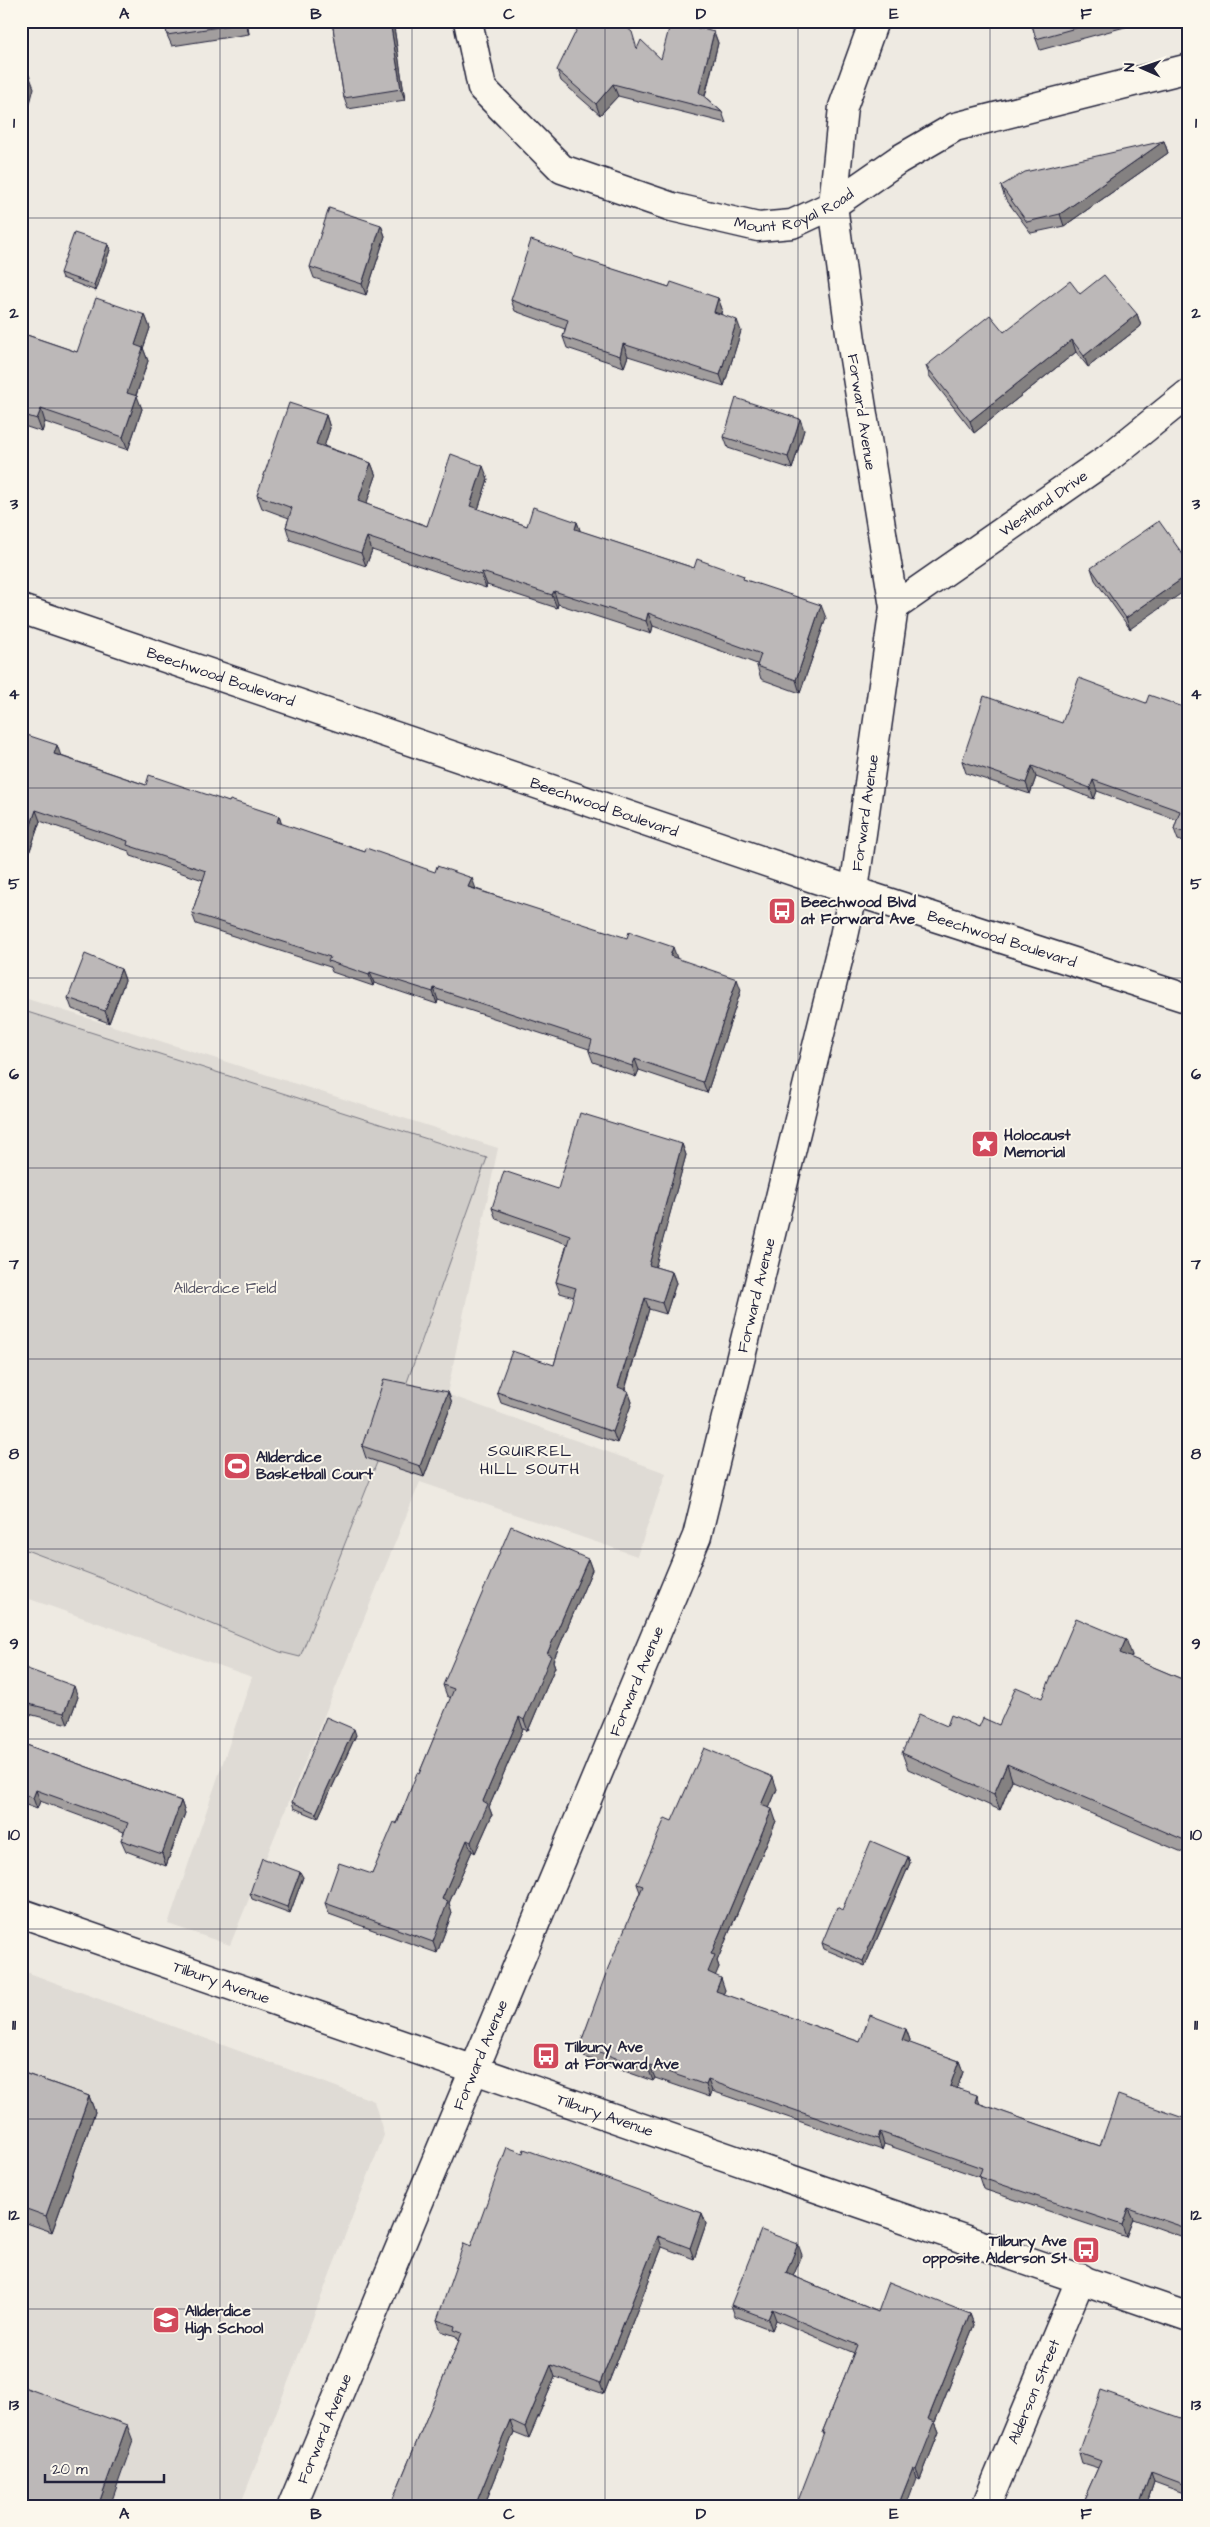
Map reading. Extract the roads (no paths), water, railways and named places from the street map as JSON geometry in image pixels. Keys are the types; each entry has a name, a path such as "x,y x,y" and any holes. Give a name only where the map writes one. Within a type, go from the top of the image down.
{"street":[{"name":"Mount Royal Road","path":"468,21 482,88 562,169 672,206 758,227 792,224 833,205 898,160 955,127 1189,68"},
{"name":"Forward Avenue","path":"292,2506 697,1536 854,890 894,607 851,340 833,205 843,107 874,21"},
{"name":"Westland Drive","path":"894,607 1107,459 1189,393"},
{"name":"Beechwood Boulevard","path":"21,609 814,878 1189,999"},
{"name":"Tilbury Avenue","path":"21,1913 474,2068 1189,2317"},
{"name":"Alderson Street","path":"986,2506 1081,2278"}],"place":[{"name":"Beechwood Blvd at Forward Ave","path":"782,911"},
{"name":"Holocaust Memorial","path":"985,1144"},
{"name":"Allderdice Basketball Court","path":"237,1466"},
{"name":"Tilbury Ave at Forward Ave","path":"546,2056"},
{"name":"Tilbury Ave opposite Alderson St","path":"1086,2250"},
{"name":"Allderdice High School","path":"166,2320"}],"district":[{"name":"SQUIRREL HILL SOUTH","path":"530,1459"}],"park label":[{"name":"Allderdice Field","path":"225,1288"}]}
